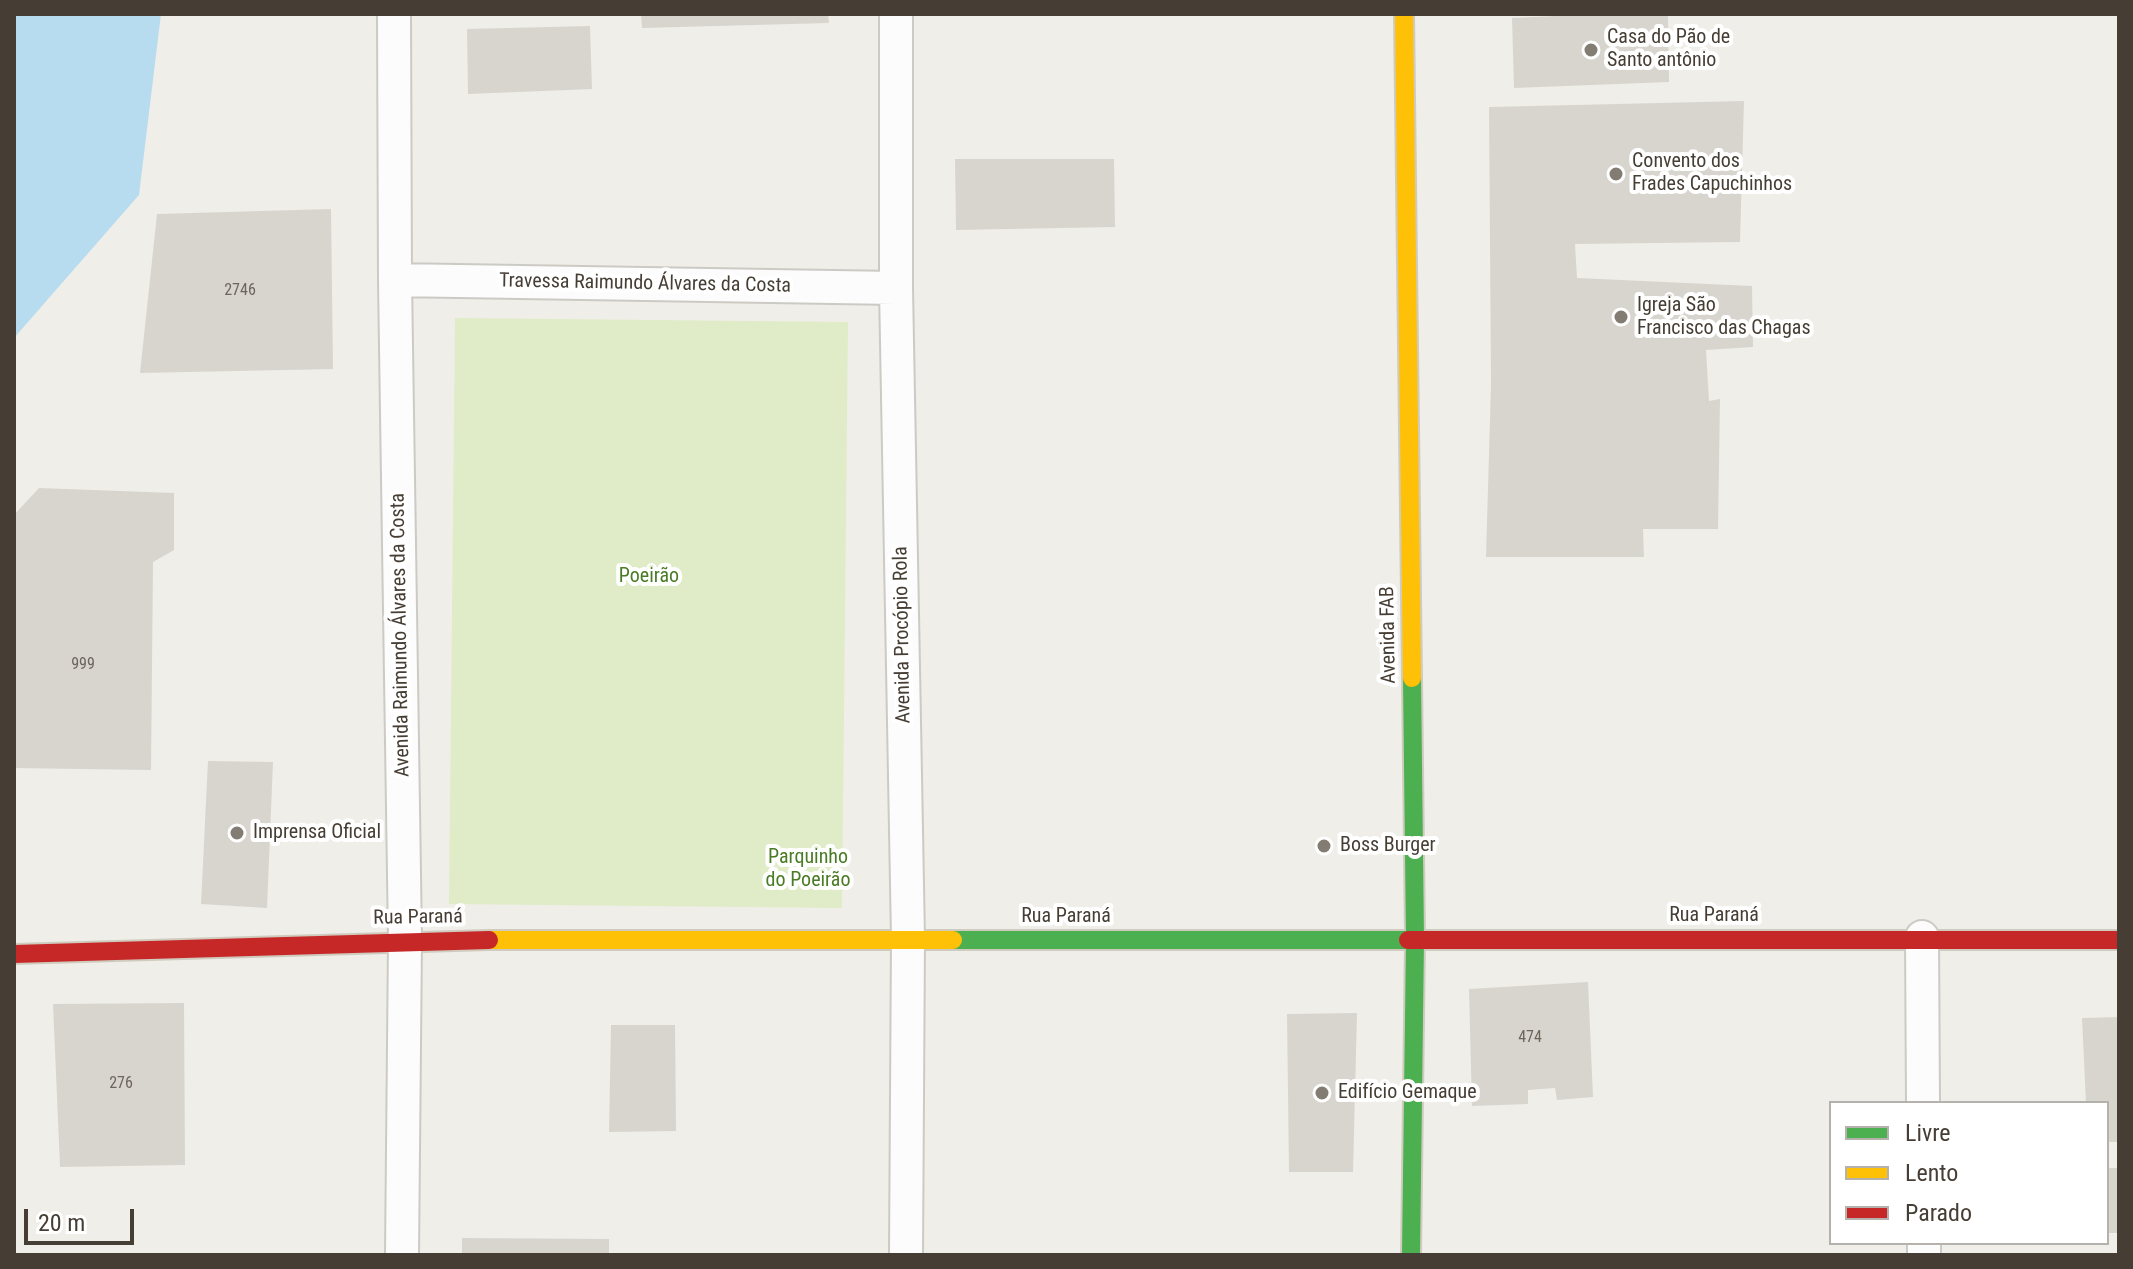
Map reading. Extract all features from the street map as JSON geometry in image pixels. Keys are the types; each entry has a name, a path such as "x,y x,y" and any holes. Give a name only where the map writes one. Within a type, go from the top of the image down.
{"street":[{"name":"Avenida Raimundo Álvares da Costa","path":"394,14 405,940 402,1255"},
{"name":"Avenida Procópio Rola","path":"896,14 896,288 908,938 906,1255"},
{"name":"Avenida FAB","path":"1404,14 1415,939 1411,1255"},
{"name":"Travessa Raimundo Álvares da Costa","path":"395,280 896,288"},
{"name":"Rua Paraná","path":"14,954 405,940 1922,937 2119,940"},
{"path":"1922,937 1923,1101"}],"green space":[{"name":"Poeirão","path":"455,318 848,322 842,908 449,904"}],"water":[{"path":"14,14 161,14 139,195 14,338"}],"building":[{"path":"641,14 828,14 829,23 642,28"},
{"name":"Casa do Pão de Santo antônio","path":"1668,14 1669,82 1514,88 1512,18"},
{"path":"590,26 592,89 468,94 467,29"},
{"path":"1744,101 1740,242 1575,244 1577,278 1752,286 1753,347 1706,350 1709,401 1720,399 1718,529 1643,529 1644,557 1486,557 1491,384 1489,107"},
{"path":"955,159 1114,159 1115,227 956,230"},
{"path":"331,209 333,369 140,373 157,214"},
{"path":"39,488 174,493 174,550 153,562 151,770 14,768 14,515"},
{"name":"Imprensa Oficial","path":"208,761 273,762 267,908 201,904"},
{"path":"1588,982 1593,1097 1557,1100 1555,1088 1528,1090 1528,1104 1472,1106 1469,989"},
{"path":"184,1003 185,1165 60,1167 53,1004"},
{"name":"Edifício Gemaque","path":"1357,1013 1353,1172 1289,1172 1287,1014"},
{"path":"2119,1017 2119,1142 2109,1142 2109,1101 2086,1101 2082,1018"},
{"path":"611,1025 675,1025 676,1131 609,1132"},
{"path":"2109,1168 2119,1168 2119,1233 2109,1233"},
{"path":"462,1238 609,1239 609,1255 462,1255"}],"traffic: fast":[{"path":"1411,1255 1415,939 1412,678"},
{"path":"953,940 1408,940"}],"traffic: slow":[{"path":"1404,14 1412,678"},
{"path":"489,940 953,940"}],"traffic: jam":[{"path":"14,954 489,940"},
{"path":"1408,940 2119,940"}],"place":[{"name":"Casa do Pão de Santo antônio","path":"1591,50"},
{"name":"Convento dos Frades Capuchinhos","path":"1616,174"},
{"name":"Igreja São Francisco das Chagas","path":"1621,317"},
{"name":"Imprensa Oficial","path":"237,833"},
{"name":"Boss Burger","path":"1324,846"},
{"name":"Edifício Gemaque","path":"1322,1093"}],"park label":[{"name":"Parquinho do Poeirão","path":"808,870"}]}
